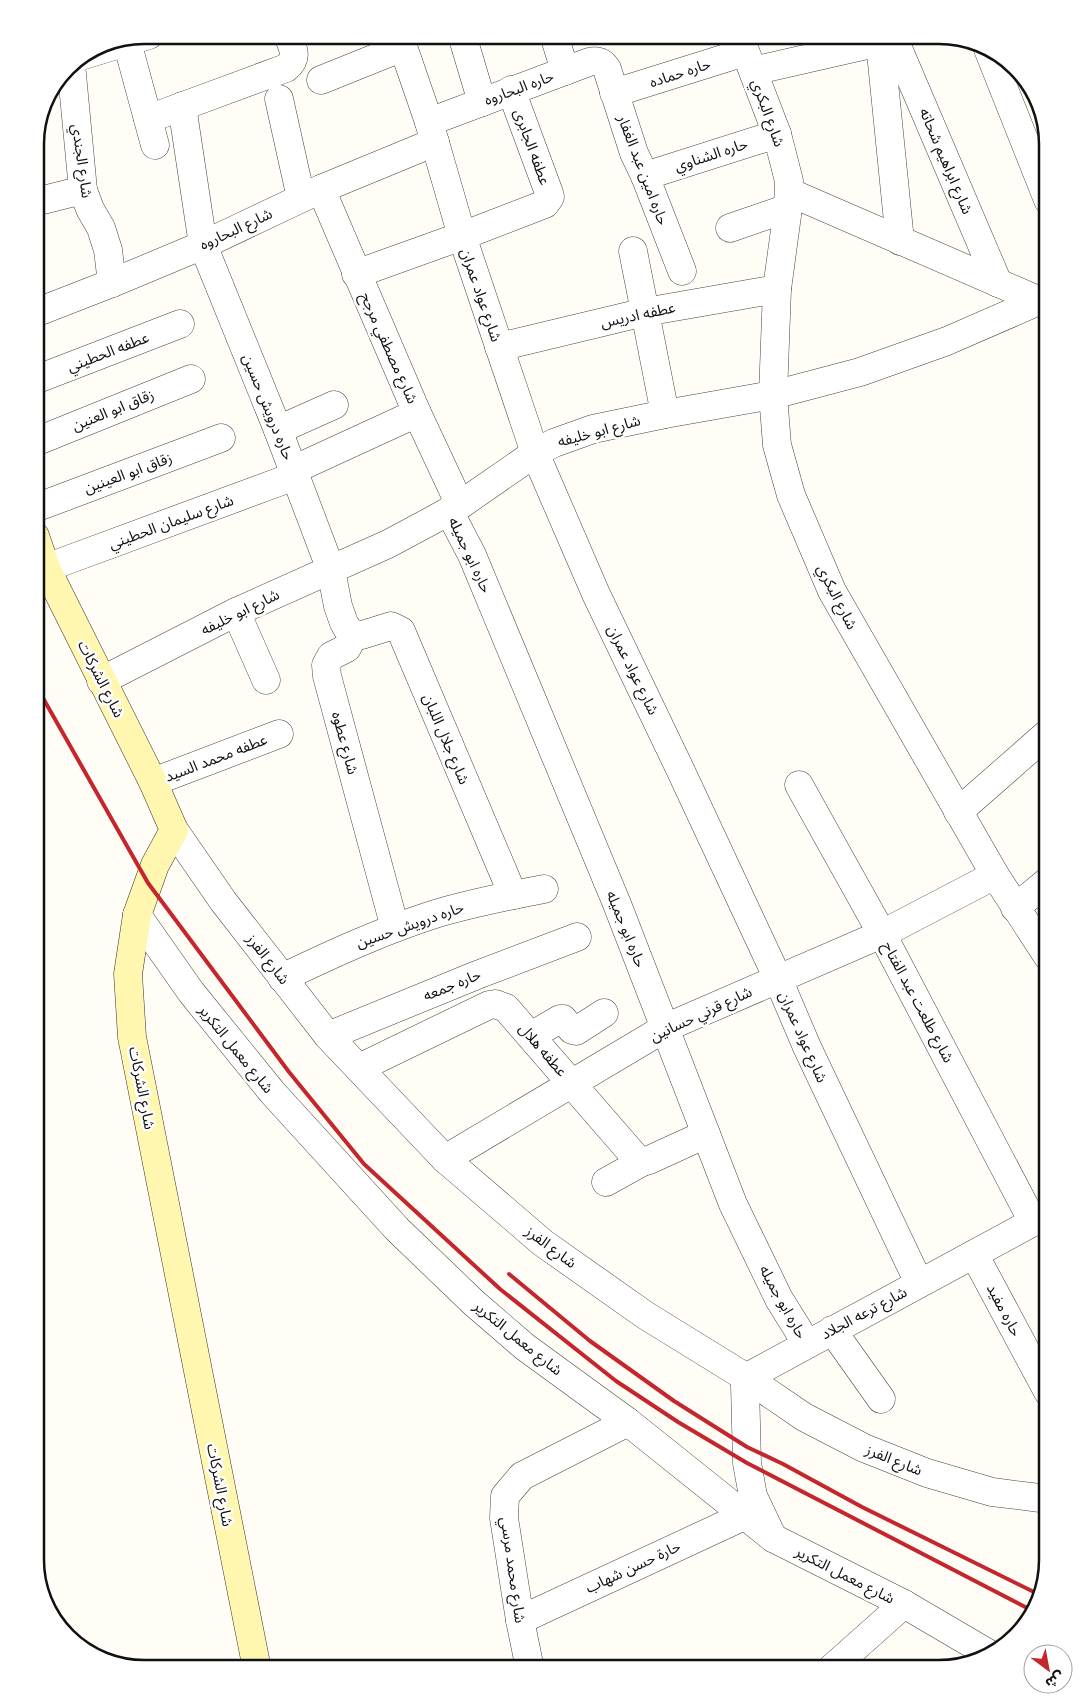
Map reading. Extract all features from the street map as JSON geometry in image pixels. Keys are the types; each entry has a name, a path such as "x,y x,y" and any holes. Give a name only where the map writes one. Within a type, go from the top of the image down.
{"main road":[{"name":"شارع الشركات","path":"44,562 101,681 153,782 174,830 155,865 137,915 128,974 132,1037 255,1660"}],"street":[{"path":"139,44 148,119 155,145"},
{"path":"148,119 286,68 294,60 291,44"},
{"path":"321,80 395,44"},
{"name":"شارع عواد عمران","path":"402,44 432,132 462,236 535,452 596,594 680,767 778,979 811,1056 919,1284"},
{"path":"465,44 482,102"},
{"path":"557,44 565,71"},
{"name":"حاره حماده","path":"611,81 746,53 840,44"},
{"path":"893,44 900,241"},
{"name":"شارع ابراهيم شحاته","path":"895,44 998,283"},
{"name":"شارع البكري","path":"746,53 777,134 787,167 789,181 777,289 773,394 777,445 791,495 832,591 958,812 1015,908 1039,944"},
{"path":"992,59 1039,177"},
{"name":"حاره البحاروه","path":"432,132 482,102 596,61 603,63 611,81"},
{"name":"شارع الجندي","path":"83,64 83,190 90,209 101,228 108,250 112,283"},
{"name":"حاره امين عبد الغفار","path":"611,81 634,153 645,176 682,271"},
{"name":"عطفه الجابرى","path":"462,236 542,206 546,204 550,197 511,90"},
{"name":"شارع مصطفي مرجح","path":"279,99 311,194 356,274 417,413 454,508"},
{"name":"حاره درويش حسين","path":"182,106 202,245 278,430 331,570"},
{"name":"شارع البحاروه","path":"44,309 202,245 311,194 432,132"},
{"name":"حاره الشناوي","path":"645,176 777,134"},
{"path":"44,200 83,190"},
{"path":"730,228 788,200 900,241 998,283 1039,297"},
{"path":"356,274 462,236"},
{"path":"633,251 664,414"},
{"name":"عطفه ادريس","path":"499,347 645,312 777,289"},
{"name":"شارع ابو خليفه","path":"101,681 236,612 388,544 454,508 535,452 554,442 586,431 664,414 773,394 860,372 947,341 1039,301"},
{"name":"عطفه الحطيني","path":"44,377 180,324"},
{"name":"زقاق ابو العنين","path":"44,438 191,379"},
{"path":"278,430 334,405"},
{"name":"شارع سليمان الحطيني","path":"46,568 294,473 417,413"},
{"name":"زقاق ابو العينين","path":"44,505 221,438"},
{"name":"حاره ابو جميله","path":"454,508 617,904 733,1204 779,1299 807,1344"},
{"path":"331,570 338,606 350,633"},
{"path":"236,612 266,680"},
{"name":"شارع جلال اللبان","path":"350,633 362,635 391,626 401,630 513,895"},
{"name":"شارع عطوه","path":"350,633 351,640 347,648 331,656 326,665 327,676 395,928"},
{"name":"عطفه محمد السيد","path":"153,782 278,734"},
{"path":"958,812 1039,741"},
{"name":"شارع طلعت عبد الفتاح","path":"799,785 1039,1209"},
{"name":"شارع الفرز","path":"174,830 223,901 328,1036 445,1159 543,1243 645,1315 747,1378 804,1416 864,1448 927,1473 992,1492 1039,1498"},
{"name":"شارع قرني حسانين","path":"445,1159 665,1028 882,934 995,875"},
{"name":"حاره درويش حسين","path":"282,978 338,951 435,914 544,889"},
{"path":"1015,908 1039,889"},
{"name":"شارع معمل التكرير","path":"137,915 191,992 272,1092 398,1229 474,1303 525,1347 628,1422 773,1538 904,1604 983,1651"},
{"name":"حاره جمعه","path":"328,1036 477,975 577,937"},
{"name":"عطفه هلال","path":"358,1068 495,1004 506,1008 637,1159 642,1162"},
{"path":"531,1036 560,1019 563,1019 572,1030 576,1031 604,1013"},
{"path":"606,1182 642,1162 706,1134"},
{"name":"شارع ترعه الجلاد","path":"747,1378 752,1373 1039,1221"},
{"name":"حاره مفيد","path":"974,1254 1039,1375"},
{"path":"832,1330 881,1399"},
{"path":"747,1378 745,1385 747,1463 753,1496 773,1538"},
{"name":"شارع محمد مرسي","path":"528,1660 504,1518 505,1496 522,1476 628,1422"},
{"name":"حارة حسن شهاب","path":"520,1620 746,1515"},
{"path":"841,1660 904,1604"}],"railway":[{"path":"44,700 148,883 289,1072 364,1164 500,1289 616,1381 678,1422 747,1463 1027,1608"},
{"path":"509,1274 590,1341 674,1401 747,1447 783,1464 862,1507 1034,1592"}]}
